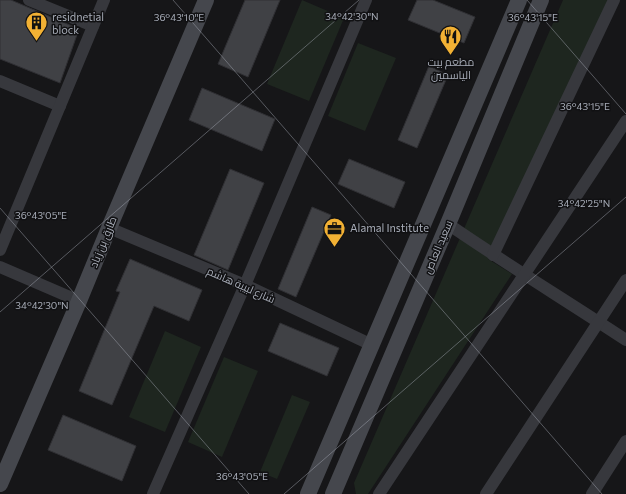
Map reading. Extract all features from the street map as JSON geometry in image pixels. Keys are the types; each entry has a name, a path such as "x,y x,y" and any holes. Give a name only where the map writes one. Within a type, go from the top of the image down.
{"main road":[{"name":"طارق بن زياد","path":"0,484 80,301 109,228 206,0"},
{"path":"308,494 518,0"},
{"name":"سعيد العاص","path":"333,494 448,224 541,0"}],"street":[{"path":"29,0 93,26"},
{"path":"0,250 104,0"},
{"path":"153,494 366,0"},
{"path":"493,255 614,0"},
{"path":"0,81 60,106"},
{"path":"379,494 626,121"},
{"path":"448,224 493,255 525,274 626,340"},
{"name":"شارع لبيبة هاشم","path":"109,228 244,285 372,345"},
{"path":"0,267 80,301"},
{"path":"486,494 626,280"},
{"path":"592,494 626,441"}],"shaded area":[{"path":"302,0 344,18 309,101 267,84"},
{"path":"563,0 609,0 488,259 512,274 368,494 356,494 354,483"},
{"path":"358,43 396,58 365,131 328,116"},
{"path":"165,331 201,347 165,432 129,417"},
{"path":"224,357 258,371 222,457 188,442"},
{"path":"292,395 310,402 277,479 260,472"}],"building":[{"name":"residnetial block","path":"0,0 11,0 79,29 60,83 0,59"},
{"path":"245,0 280,0 248,77 218,64"},
{"path":"417,0 433,0 475,17 464,43 408,20"},
{"path":"429,66 448,75 417,148 398,140"},
{"path":"202,88 275,119 262,151 189,120"},
{"path":"349,159 405,182 394,208 338,184"},
{"path":"230,169 264,183 228,270 194,255"},
{"path":"312,207 331,215 296,297 278,289"},
{"path":"130,259 202,290 189,321 154,306 112,405 79,391 120,292 116,291"},
{"path":"280,323 339,348 327,376 268,351"},
{"path":"63,415 136,446 122,481 48,450"}],"place":[{"name":"residnetial block","path":"37,42"},
{"name":"مطعم بيت الياسمين","path":"451,56"},
{"name":"Alamal Institute","path":"334,248"}]}
